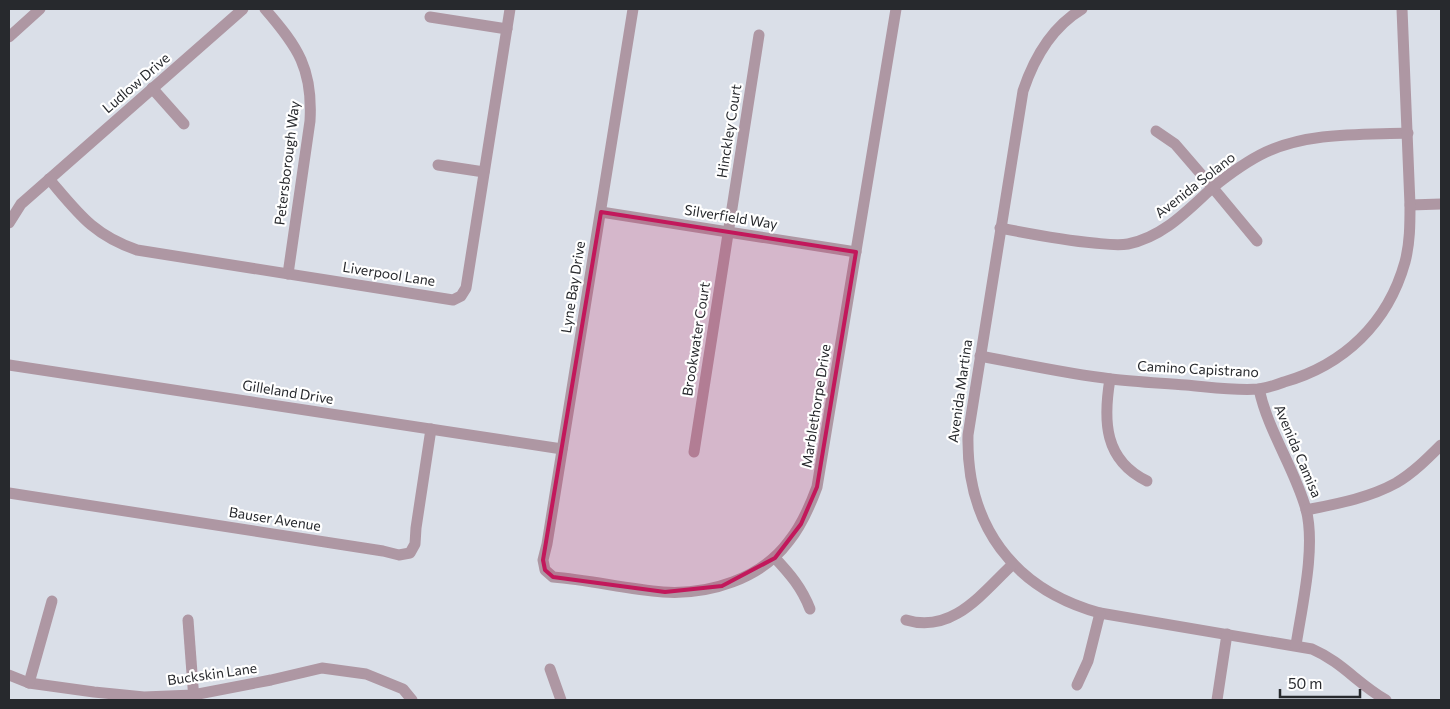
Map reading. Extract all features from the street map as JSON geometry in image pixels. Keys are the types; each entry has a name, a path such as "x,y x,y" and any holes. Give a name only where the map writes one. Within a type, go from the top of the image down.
{"street":[{"path":"9,37 40,9"},
{"name":"Ludlow Drive","path":"9,223 21,204 243,9"},
{"name":"Petersborough Way","path":"265,9 290,40 301,58 308,78 312,99 288,274"},
{"name":"Liverpool Lane","path":"49,179 92,228 121,244 156,253 452,300 461,296 466,288 510,9"},
{"name":"Lyne Bay Drive","path":"545,570 543,560 548,544 633,9"},
{"name":"Marblethorpe Drive","path":"545,570 554,577 647,590 685,592 705,590 722,586 758,570 775,558 801,524 817,487 896,9"},
{"name":"Camino Capistrano","path":"980,356 1110,379 1259,389 1298,378 1329,364 1346,352 1377,320 1399,281 1406,260 1410,234 1410,205 1402,9"},
{"name":"Avenida Martina","path":"1075,11 1059,27 1036,58 1022,91 968,436 970,478 984,519 1003,553 1024,574 1049,592 1083,608 1100,613 1296,645 1326,655 1338,662 1376,694 1386,700"},
{"path":"430,17 507,29"},
{"name":"Hinckley Court","path":"728,232 759,35"},
{"path":"152,88 184,124"},
{"path":"1156,131 1175,144 1256,241"},
{"name":"Avenida Solano","path":"1000,228 1082,242 1127,244 1148,238 1167,228 1190,210 1213,188 1240,167 1264,152 1293,142 1326,136 1408,133"},
{"path":"438,165 484,172"},
{"path":"1410,205 1441,204"},
{"name":"Silverfield Way","path":"601,212 856,252"},
{"name":"Brookwater Court","path":"694,452 728,232"},
{"name":"Gilleland Drive","path":"9,365 562,449"},
{"path":"1110,379 1106,404 1106,426 1113,448 1125,466 1135,475 1147,481"},
{"name":"Avenida Camisa","path":"1259,389 1267,419 1297,484 1306,510 1309,544 1307,574 1296,645"},
{"name":"Bauser Avenue","path":"9,493 399,555 410,553 416,544 416,528 431,429"},
{"path":"1306,510 1344,502 1396,483 1421,466 1441,445"},
{"path":"775,558 795,579 805,594 810,609"},
{"path":"906,620 932,623 955,616 969,606 1013,564"},
{"path":"29,683 52,602"},
{"path":"1077,685 1088,661 1100,613"},
{"path":"188,620 194,697"},
{"path":"1217,700 1227,634"},
{"name":"Buckskin Lane","path":"9,675 29,683 94,692 144,697 194,697 322,668 366,674 403,689 412,700"},
{"path":"550,669 561,700"}],"highlighted area":[{"path":"601,212 856,252 817,487 801,524 775,558 722,586 665,592 553,577 545,570 543,560"}]}
